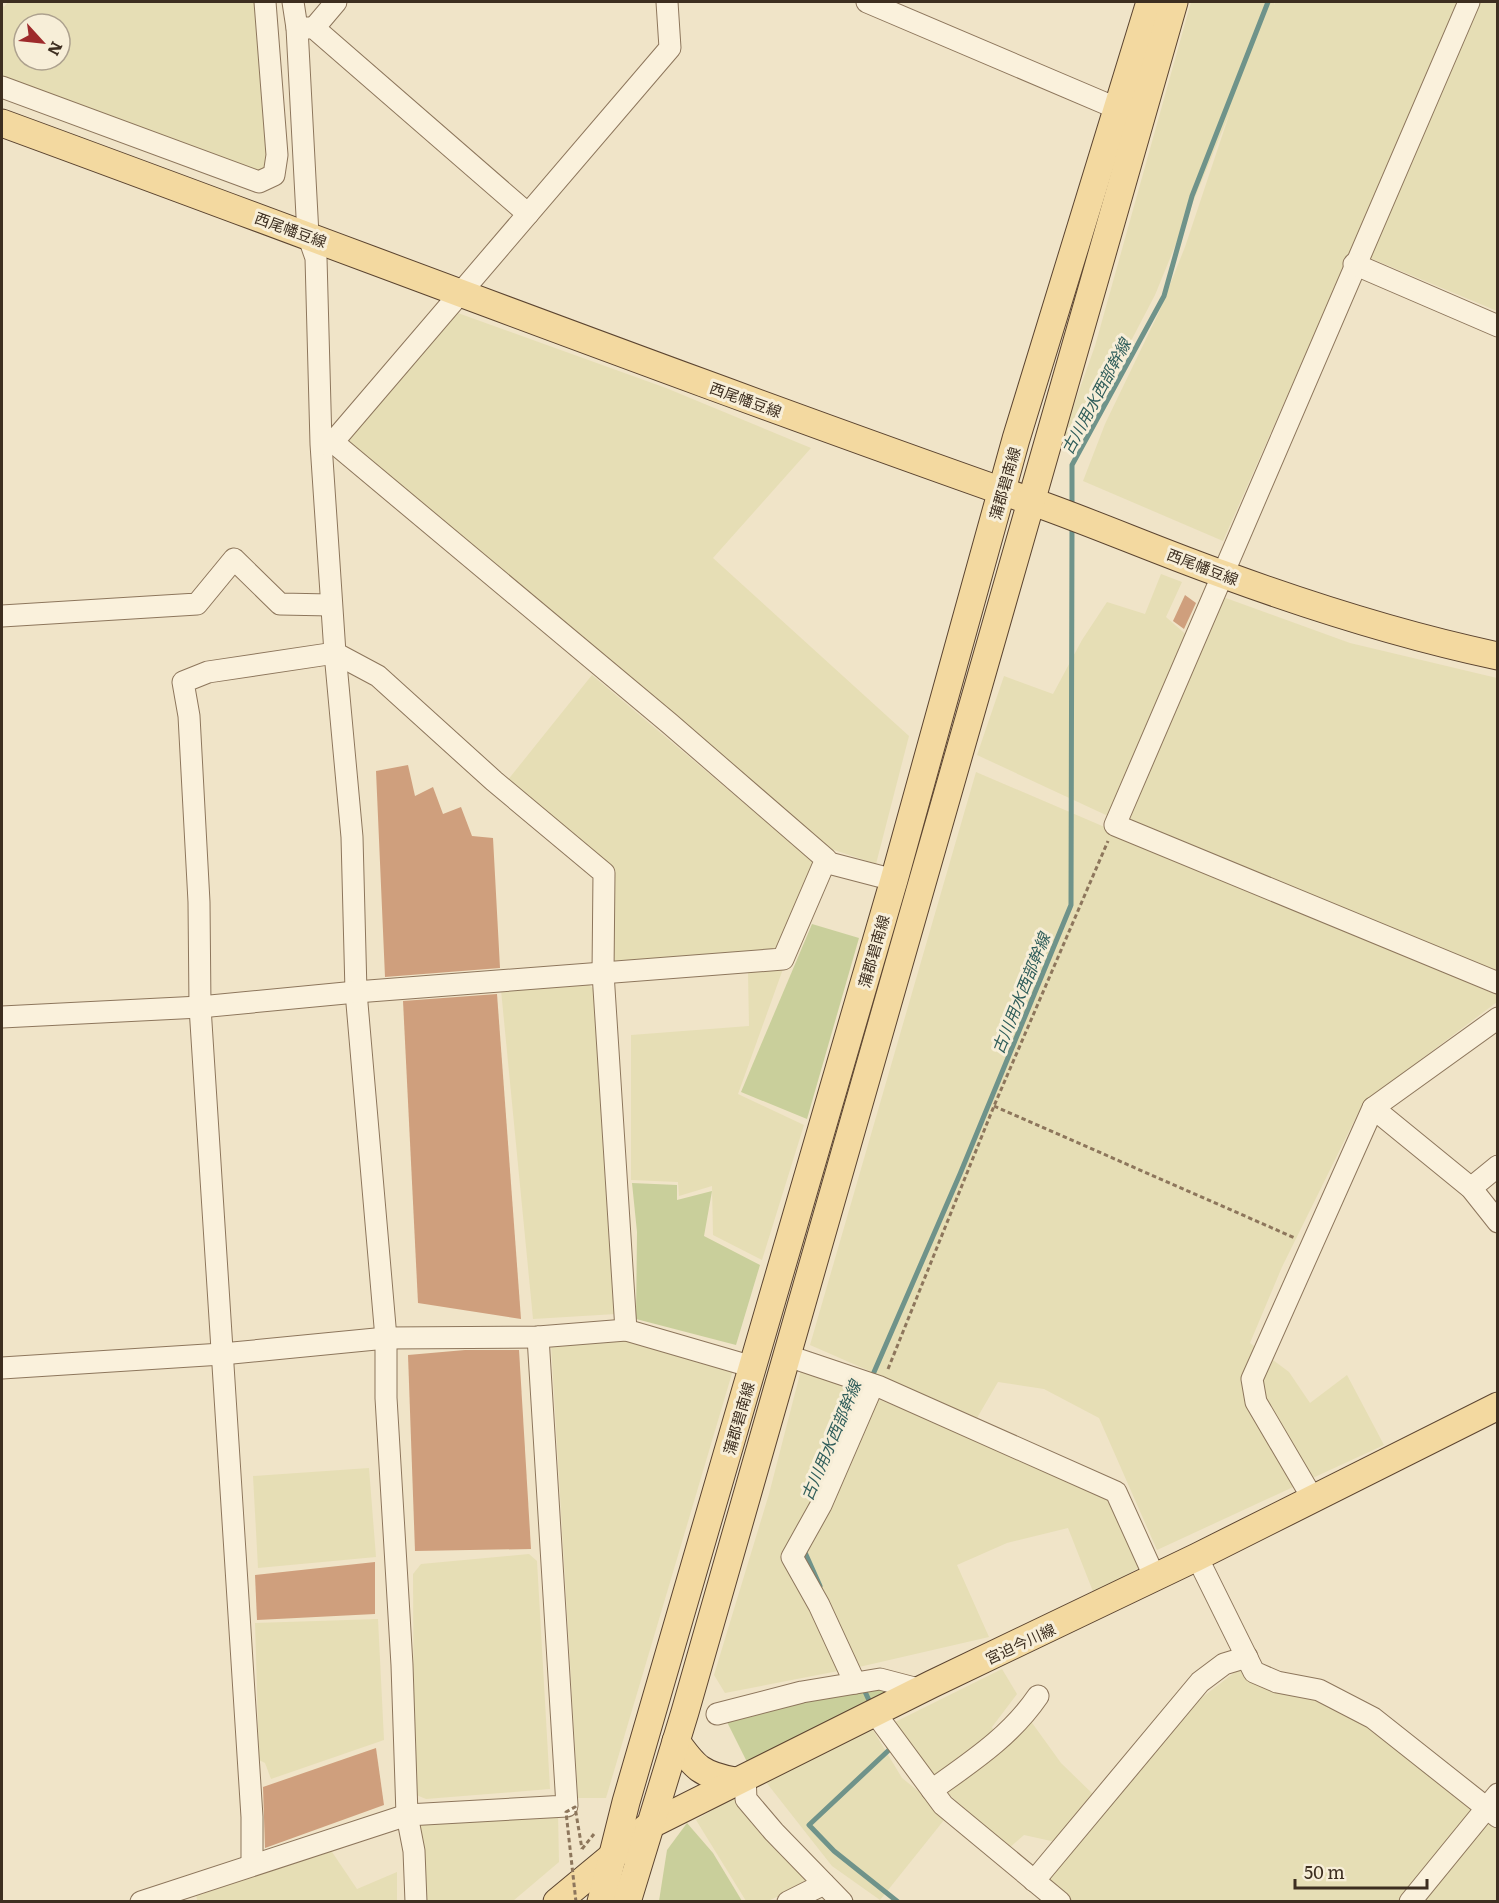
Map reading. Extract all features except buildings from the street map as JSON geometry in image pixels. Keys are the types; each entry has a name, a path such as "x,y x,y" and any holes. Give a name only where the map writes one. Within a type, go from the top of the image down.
{"main road":[{"name":"蒲郡碧南線","path":"601,1902 626,1802 894,880 1001,492 1150,2"},
{"name":"蒲郡碧南線","path":"627,1902 676,1741 785,1354 1039,504 1174,2"},
{"name":"西尾幡豆線","path":"2,123 308,235 461,295 1001,492 1082,519 1223,575 1431,641 1497,656"},
{"name":"宮迫今川線","path":"558,1902 650,1825 1155,1578 1497,1406"},
{"path":"676,1741 694,1766 711,1776 740,1779"}],"street":[{"path":"2,87 259,182 274,176 277,155 265,2"},
{"path":"293,2 305,28 308,235 316,258 327,443 332,605 352,837 356,992 386,1338 386,1398 402,1665 407,1815 414,1851 416,1902"},
{"path":"305,28 336,2"},
{"path":"327,443 461,295 670,48 667,2"},
{"path":"867,2 1116,108"},
{"path":"1469,2 1354,264 1115,825 1497,983"},
{"path":"305,28 528,214"},
{"path":"1354,264 1497,326"},
{"path":"2,1017 200,1007 356,992 783,959 826,859 669,723 327,443"},
{"path":"2,616 197,604 234,559 280,604 332,605"},
{"path":"252,1864 252,1817 200,1007 199,902 189,716 183,682 208,672 335,653 378,676 494,781 604,873 603,973 626,1330"},
{"path":"825,862 894,880"},
{"path":"1313,1499 1256,1401 1252,1379 1373,1108 1497,1018"},
{"path":"1373,1108 1471,1188 1497,1222"},
{"path":"1471,1188 1497,1166"},
{"path":"2,1368 222,1354 386,1338 538,1337 626,1330 753,1367"},
{"path":"141,1902 407,1815 567,1806 538,1337"},
{"path":"785,1354 877,1386 1116,1492 1155,1578"},
{"path":"855,1683 819,1605 792,1557 821,1505 877,1386"},
{"path":"1197,1557 1254,1672 1277,1682 1319,1690 1373,1718 1494,1807 1410,1902"},
{"path":"1034,1881 1200,1682 1224,1664 1247,1657"},
{"path":"717,1714 802,1692 880,1678 922,1690"},
{"path":"932,1790 1003,1738 1024,1716 1038,1696"},
{"path":"875,1713 943,1805 1060,1902"},
{"path":"740,1779 746,1799 842,1902"},
{"path":"788,1902 824,1884"}],"path":[{"path":"877,1386 1115,825"},
{"path":"994,1106 1311,1245"},
{"path":"576,1902 566,1812 575,1807 582,1849"}],"shaded area":[{"path":"8,2 258,2 267,170 248,174 2,82 2,4 4,7"},
{"path":"1191,2 1274,2 1274,5 1275,2 1461,2 1223,541 1083,481 1105,424 1159,312 1185,247 1230,112 1155,295 1073,452 1060,444 1095,346"},
{"path":"1477,2 1497,2 1497,311 1365,256"},
{"path":"455,312 666,388 811,448 713,558 909,736 876,864 828,848 558,617 344,439"},
{"path":"1161,574 1182,582 1166,617 1190,638 1108,816 977,755 1004,676 1053,694 1082,640 1107,602 1145,614"},
{"path":"1223,597 1350,643 1497,678 1497,973 1127,822"},
{"path":"592,675 814,862 777,949 627,962 612,961 615,907 609,865 507,781"},
{"path":"976,772 1497,995 1497,1002 1363,1103 1282,1267 1250,1343 1289,1372 1310,1403 1347,1375 1384,1445 1157,1550 1099,1418 1044,1389 998,1382 977,1418 810,1345"},
{"path":"783,969 738,1094 804,1125 762,1260 713,1235 712,1186 679,1196 678,1182 631,1180 631,1035 749,1026 748,972"},
{"path":"588,984 598,993 616,1314 533,1319 501,990"},
{"path":"626,1336 733,1370 606,1798 578,1798 551,1345"},
{"path":"801,1370 1008,1449 1111,1496 1140,1567 1094,1594 1068,1528 1007,1543 957,1565 989,1637 859,1667 725,1693 714,1675 769,1494"},
{"path":"369,1468 376,1557 258,1568 253,1476"},
{"path":"529,1554 537,1561 550,1789 426,1799 414,1794 413,1574 421,1564"},
{"path":"378,1619 384,1740 271,1779 265,1763 259,1760 255,1623"},
{"path":"1243,1666 1368,1724 1478,1812 1405,1901 1073,1901 1055,1887 1049,1877 1196,1702"},
{"path":"1002,1669 1017,1694 992,1727 996,1736 932,1778 893,1723"},
{"path":"1030,1720 1061,1763 1097,1798 1060,1843 1024,1835 1009,1848 944,1790 1022,1733"},
{"path":"873,1730 902,1778 948,1815 880,1900 832,1866 766,1782 846,1740"},
{"path":"739,1794 812,1881 768,1901 746,1901 696,1820"},
{"path":"558,1811 559,1862 513,1901 425,1901 418,1819"},
{"path":"1487,1816 1497,1825 1497,1901 1421,1902"},
{"path":"330,1849 357,1889 397,1872 397,1901 198,1902 196,1896"}],"green space":[{"path":"812,924 859,938 807,1119 741,1092"},
{"path":"632,1183 677,1185 677,1200 712,1191 704,1236 760,1265 736,1345 636,1319 637,1232"},
{"path":"868,1684 892,1692 747,1762 726,1720"},
{"path":"687,1823 713,1853 742,1901 659,1901 667,1850"}],"waterway":[{"name":"古川用水西部幹線","path":"1072,508 1072,465 1164,296 1192,196 1268,2"},
{"name":"古川用水西部幹線","path":"871,1379 960,1174 1071,905 1072,526"},
{"name":"古川用水西部幹線","path":"803,1548 820,1586"},
{"name":"古川用水西部幹線","path":"862,1685 872,1707"},
{"name":"古川用水西部幹線","path":"887,1743 890,1749 809,1825 834,1851 898,1902"}]}
